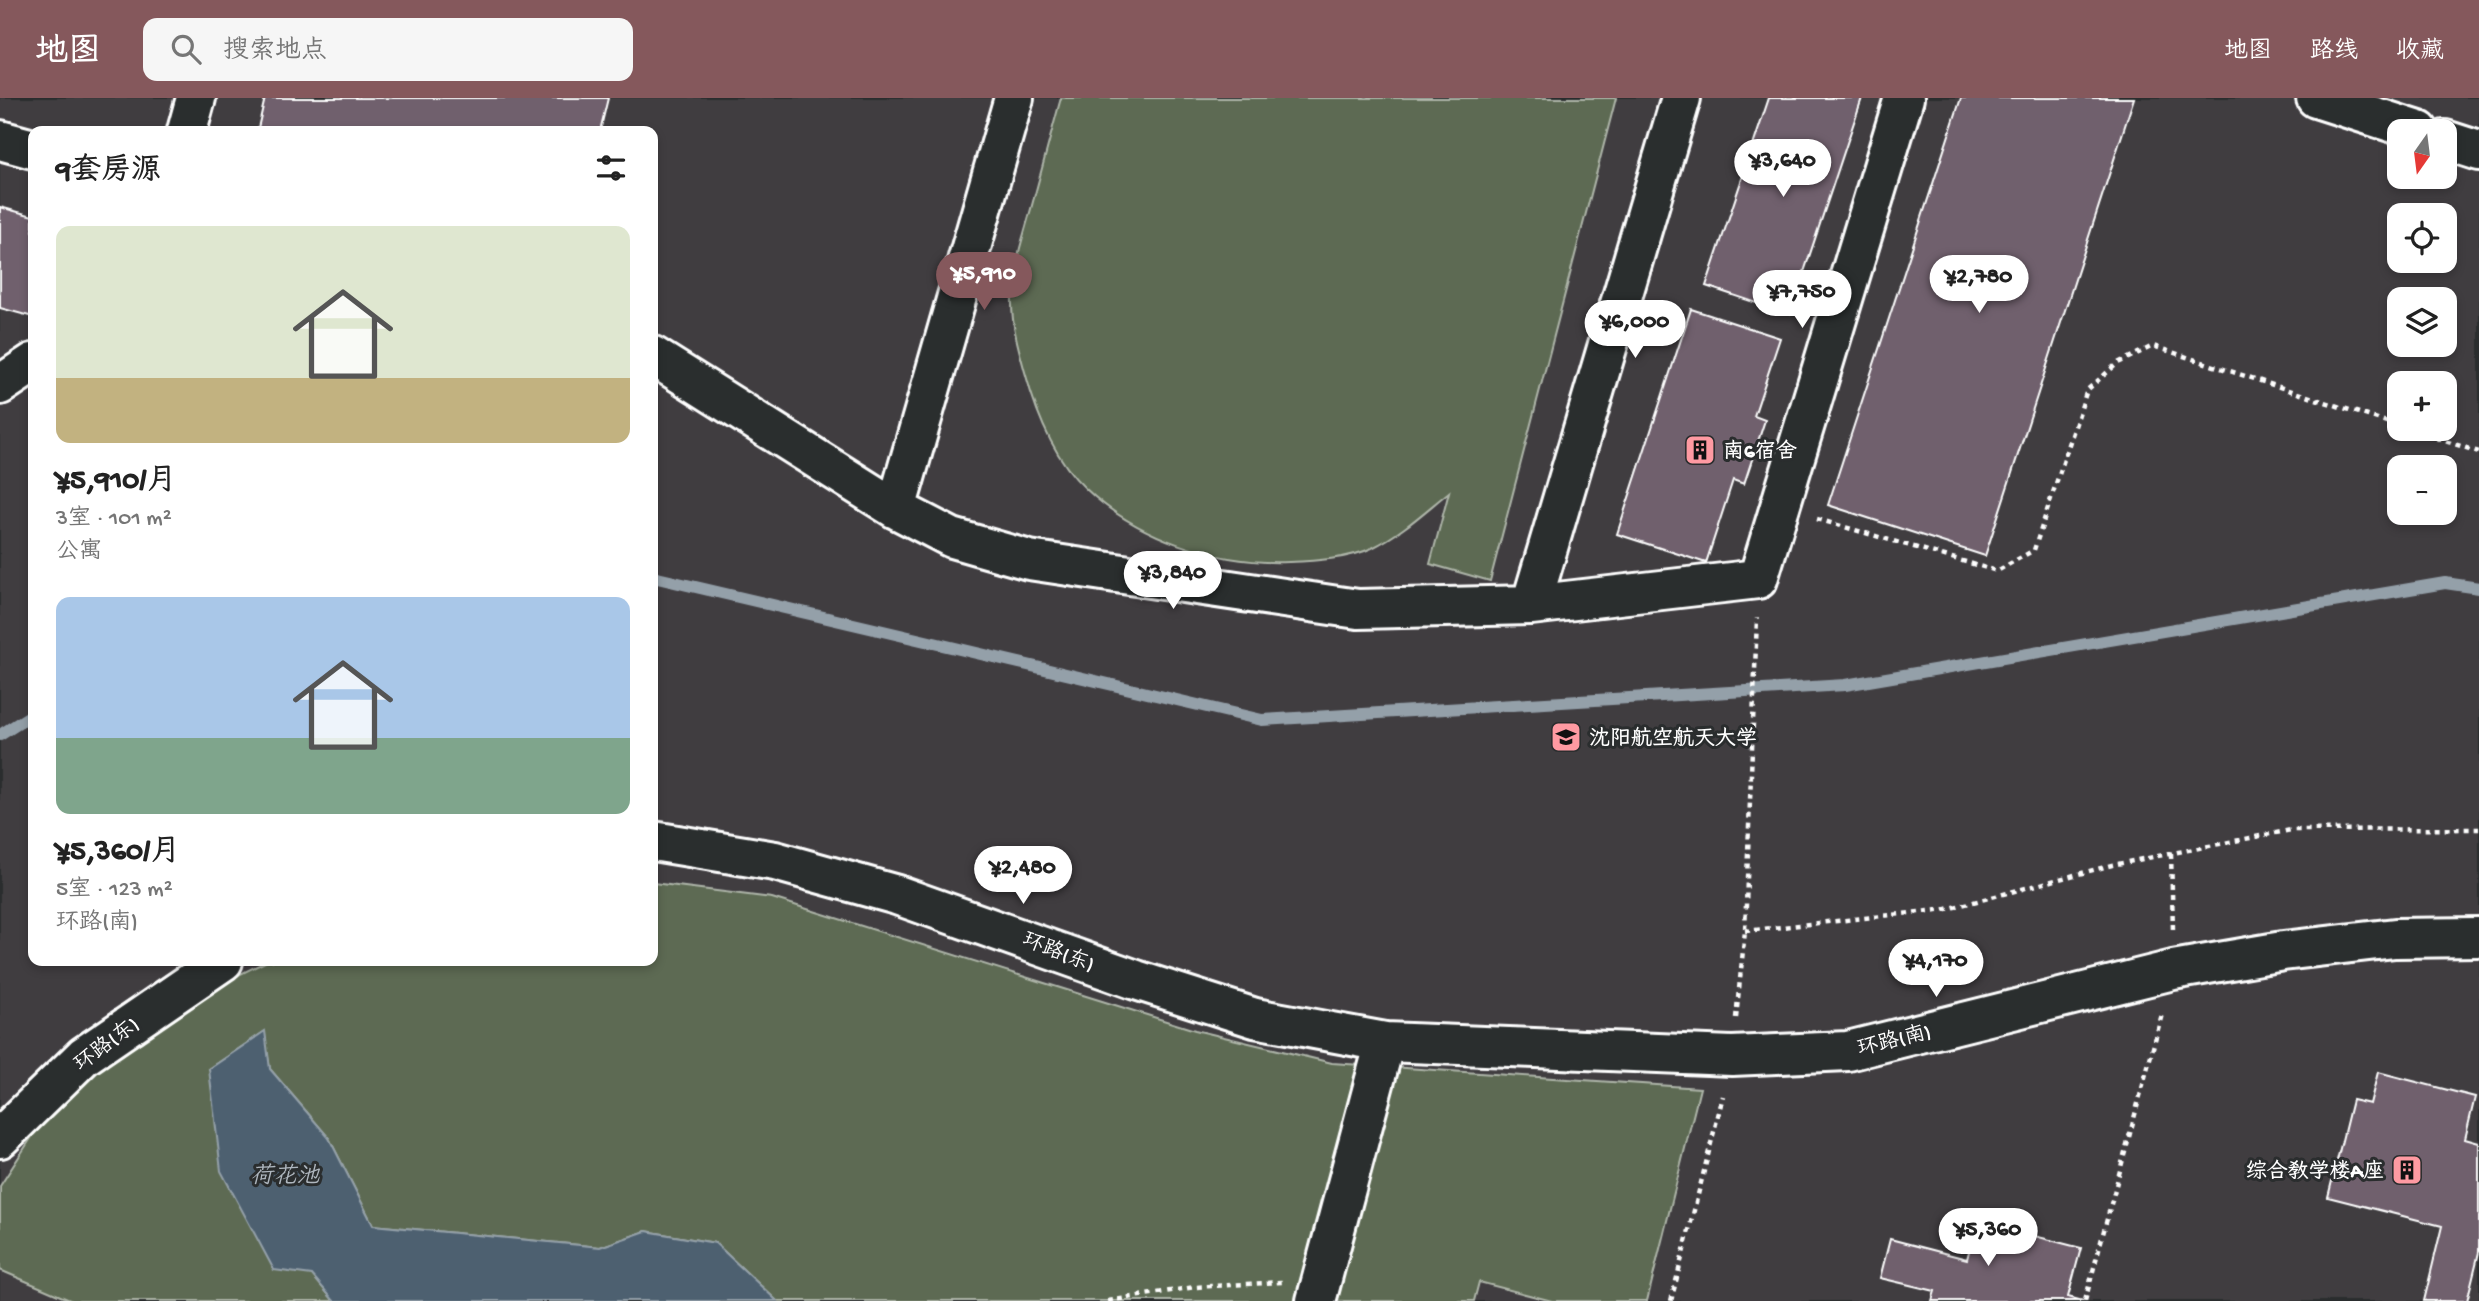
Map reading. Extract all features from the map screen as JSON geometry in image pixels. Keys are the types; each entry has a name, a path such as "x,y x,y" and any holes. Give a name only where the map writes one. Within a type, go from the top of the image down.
{"street":[{"path":"188,126 196,98"},
{"path":"896,509 1014,98"},
{"path":"1531,605 1681,98"},
{"path":"658,359 896,509 952,538 1043,562 1359,609 1531,605 1758,579 1904,98"},
{"path":"2316,98 2387,121"},
{"path":"0,140 28,148"},
{"path":"2457,143 2479,150"},
{"path":"0,385 28,366"},
{"name":"环路(东)","path":"658,842 775,861 897,895 1136,980 1255,1018 1385,1042"},
{"name":"环路(南)","path":"1385,1042 1732,1056 1848,1051 2174,970 2283,951 2395,937 2479,937"},
{"name":"环路(东)","path":"0,1138 84,1056 216,966"},
{"path":"1318,1290 1385,1042"}],"path":[{"path":"1780,508 1997,571 2034,550 2087,390 2118,363 2152,346 2387,422"},
{"path":"2445,441 2479,452"},
{"path":"1671,1301 1732,1056 1745,932 1758,579"},
{"path":"1745,932 1947,909 2112,865 2291,830 2479,829"},
{"path":"2085,1301 2174,970 2171,854"},
{"path":"1108,1301 1195,1287 1318,1290"}],"shaded area":[{"name":"沈阳航空航天大学","path":"0,98 2479,98 2479,1301 0,1301"}],"green space":[{"path":"1061,98 1616,98 1490,581 1430,564 1449,492 1403,529 1363,552 1320,560 1262,562 1207,553 1153,534 1106,506 1074,476 1055,449 1035,403 1016,338 1012,304 1017,259"},
{"path":"658,884 772,898 1195,1030 1332,1063 1700,1088 1647,1301 1552,1301 1479,1282 1474,1301 777,1301 715,1243 646,1231 600,1247 373,1225 329,1138 270,1069 264,1032 209,1069 312,1275 334,1301 72,1301 0,1270 0,1186 59,1095 190,999 257,966 658,966"}],"water":[{"name":"荷花池","path":"265,1031 270,1069 329,1138 373,1225 600,1247 646,1231 715,1243 777,1301 334,1301 312,1275 274,1270 221,1171 209,1069"}],"building":[{"path":"265,98 608,98 601,126 258,126"},
{"path":"1769,98 1862,98 1790,314 1706,286"},
{"path":"1961,98 2134,98 1985,556 1828,505"},
{"path":"0,207 28,215 28,316 0,308"},
{"name":"南6宿舍","path":"1691,309 1780,338 1754,416 1765,420 1744,484 1733,480 1706,563 1617,534"},
{"name":"综合教学楼A座","path":"2378,1072 2475,1097 2465,1139 2479,1143 2479,1252 2467,1301 2424,1301 2442,1226 2328,1197 2352,1100 2370,1104"},
{"path":"1977,1221 2081,1248 2068,1297 2083,1301 1932,1301 1935,1291 1880,1278 1890,1239 1967,1259"}],"waterway":[{"path":"658,578 1262,720 1845,685 2445,583 2479,588"},
{"path":"0,735 28,717"}],"place":[{"name":"南6宿舍","path":"1700,450"},
{"name":"沈阳航空航天大学","path":"1566,737"},
{"name":"综合教学楼A座","path":"2407,1170"}]}
